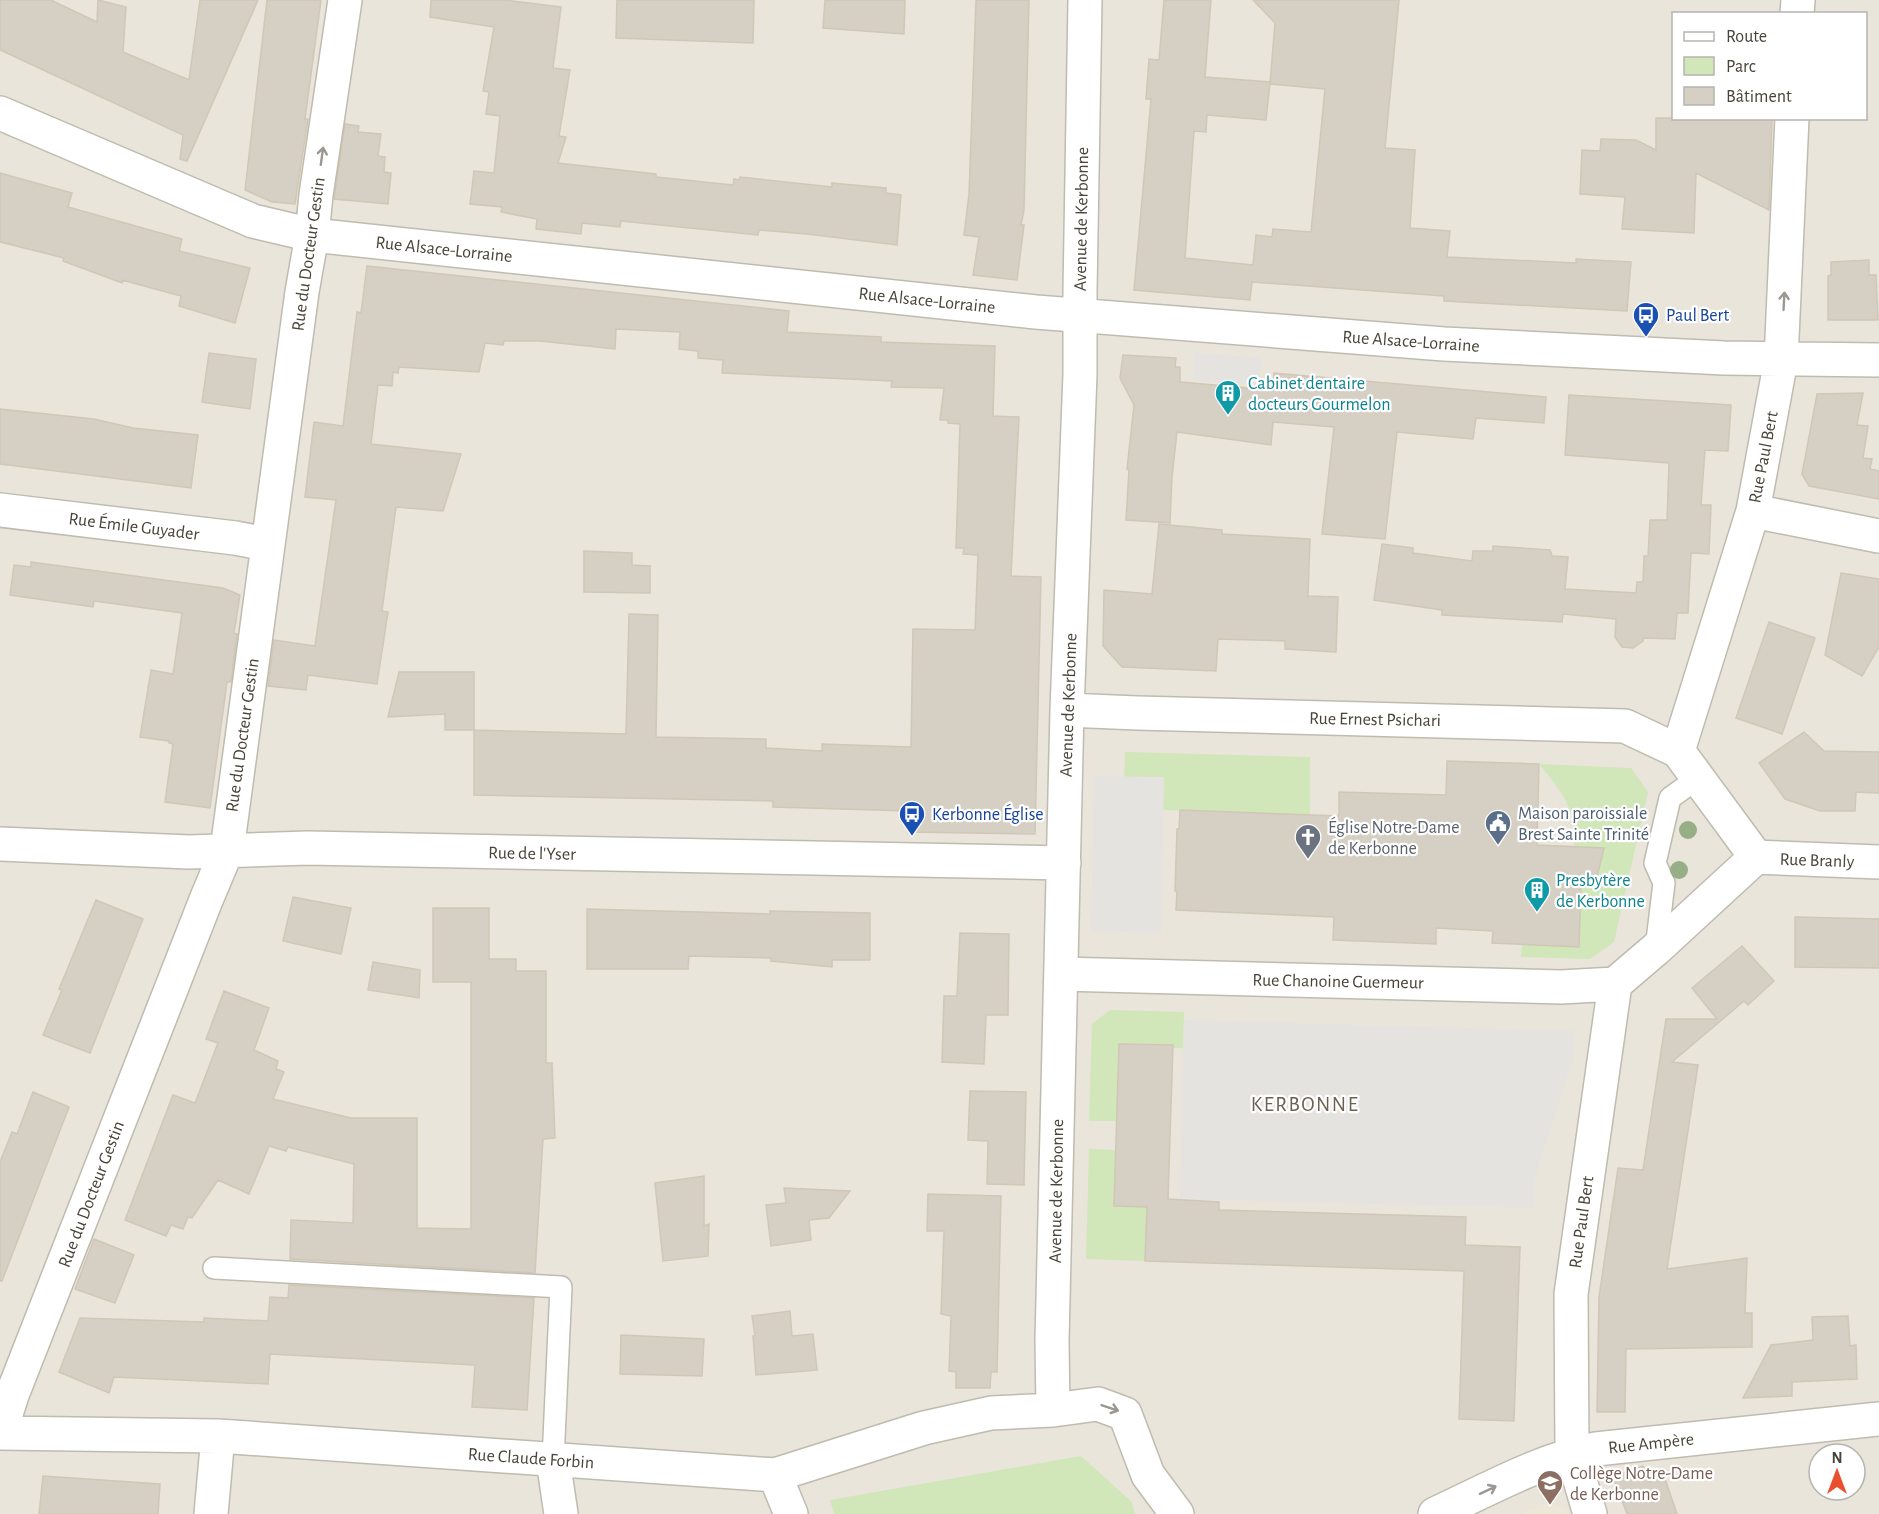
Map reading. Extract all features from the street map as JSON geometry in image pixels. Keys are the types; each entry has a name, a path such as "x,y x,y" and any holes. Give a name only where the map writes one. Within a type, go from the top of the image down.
{"street":[{"name":"Rue du Docteur Gestin","path":"0,1433 12,1395 201,911 227,850 267,544 345,0"},
{"name":"Avenue de Kerbonne","path":"1053,1410 1052,1341 1067,710 1080,374 1085,0"},
{"name":"Rue Alsace-Lorraine","path":"0,114 253,221 312,235 1036,312 1456,345 1781,360 1879,360"},
{"name":"Rue Paul Bert","path":"1678,751 1753,511 1781,360 1792,120"},
{"name":"Rue Émile Guyader","path":"0,510 235,538 267,544"},
{"path":"1753,511 1879,536"},
{"name":"Rue Ernest Psichari","path":"1067,710 1137,714 1625,726 1678,751"},
{"path":"1615,984 1756,857 1678,751"},
{"name":"Rue de l'Yser","path":"0,844 189,852 308,848 1064,863"},
{"name":"Rue Branly","path":"1756,857 1879,862"},
{"name":"Rue Chanoine Guermeur","path":"1061,975 1561,987 1615,984"},
{"name":"Rue Paul Bert","path":"1590,1514 1572,1453 1571,1294 1615,984"},
{"path":"1053,1410 1098,1404 1125,1414 1148,1475 1177,1514"},
{"name":"Rue Claude Forbin","path":"0,1433 218,1436 775,1475 924,1428 991,1413 1053,1410"},
{"name":"Rue Ampère","path":"1435,1514 1572,1453 1879,1419"},
{"path":"211,1514 218,1436"},
{"path":"553,1460 561,1514"},
{"path":"775,1475 790,1514"}],"lane":[{"path":"1656,949 1664,883 1655,863 1670,798 1698,778"},
{"path":"214,1268 561,1287 553,1460"}],"shaded area":[{"path":"0,0 1879,0 1879,1514 0,1514"},
{"path":"1195,353 1261,358 1259,385 1193,380"},
{"path":"1094,776 1164,777 1161,933 1091,931"},
{"path":"1184,1020 1574,1031 1573,1059 1535,1177 1534,1208 1180,1199"},
{"name":"Collège Notre-Dame de Kerbonne","path":"1549,1503 1567,1510 1569,1514 1522,1514"}],"green space":[{"path":"1125,752 1310,757 1310,815 1163,810 1164,777 1124,777"},
{"path":"1539,764 1631,768 1648,792 1614,942 1590,959 1521,957 1522,944 1579,946 1581,896 1535,896 1535,883 1595,885 1604,848 1574,847 1570,811 1561,793"},
{"path":"1110,1010 1184,1012 1183,1048 1173,1048 1173,1045 1120,1044 1117,1121 1089,1121 1092,1024"},
{"path":"1089,1149 1116,1150 1147,1207 1145,1261 1086,1259"},
{"path":"1081,1456 1132,1502 1135,1514 834,1514 830,1500"}],"building":[{"path":"0,0 51,0 97,22 98,0 126,7 123,52 189,80 200,0 258,0 187,161 180,159 183,135 0,50"},
{"path":"267,0 321,0 305,119 308,119 295,204 272,202 245,190"},
{"path":"431,0 504,0 561,7 553,68 570,70 559,136 566,137 558,163 733,185 734,179 739,180 740,177 832,187 832,183 886,188 886,193 901,195 897,245 807,234 759,230 758,235 621,221 620,227 582,223 581,234 536,229 537,219 501,212 502,207 470,204 474,171 494,173 500,116 486,114 489,92 483,91 494,27 430,17"},
{"path":"617,0 754,0 753,43 616,38"},
{"path":"825,0 905,0 904,34 823,28"},
{"path":"976,0 1029,0 1024,210 1021,225 1024,225 1017,280 973,275 979,237 964,235 969,194"},
{"path":"1164,0 1211,0 1205,77 1270,82 1266,120 1207,115 1206,132 1194,131 1185,258 1253,265 1256,235 1272,237 1273,229 1311,232 1325,89 1270,84 1275,23 1253,0 1399,0 1385,148 1415,150 1410,228 1450,231 1447,257 1576,263 1576,259 1631,262 1627,311 1444,301 1444,296 1252,282 1250,300 1134,290 1151,99 1146,99 1149,59 1159,60"},
{"path":"1656,118 1772,120 1769,210 1696,173 1694,233 1622,229 1625,197 1580,194 1582,150 1600,151 1601,139 1636,140 1656,150"},
{"path":"345,124 359,126 358,132 381,134 378,156 385,157 384,172 391,173 388,204 334,199"},
{"path":"0,173 72,193 68,207 182,239 179,251 250,268 235,323 179,306 181,296 122,280 122,283 63,261 64,258 0,242"},
{"path":"1869,260 1869,275 1876,275 1878,320 1828,320 1828,276 1831,275 1831,262"},
{"path":"367,266 789,311 787,332 881,337 881,342 995,346 993,416 1019,417 1011,576 1041,577 1035,834 909,832 909,811 773,807 773,801 474,795 474,730 626,734 629,614 658,615 656,737 766,739 766,748 822,751 822,744 911,747 913,629 975,630 978,555 963,554 964,548 956,548 960,424 940,420 944,388 891,387 892,381 722,373 723,360 698,358 698,351 679,349 680,332 616,329 615,349 540,341 504,341 503,345 485,343 479,372 399,367 398,373 393,372 392,386 378,385 371,444 461,454 443,511 396,507 382,611 388,612 377,684 308,675 306,690 268,686 274,640 315,646 336,500 305,497 314,422 343,426 357,312 361,313"},
{"path":"209,353 256,359 250,409 202,402"},
{"path":"1123,355 1176,358 1175,367 1180,367 1180,382 1273,390 1274,373 1546,397 1544,423 1476,418 1473,439 1397,432 1385,539 1322,534 1334,427 1273,422 1271,445 1177,432 1170,523 1126,520 1129,470 1127,469 1134,405 1120,378"},
{"path":"1863,393 1857,425 1868,426 1863,458 1872,459 1870,469 1879,471 1879,499 1809,486 1802,474 1817,394"},
{"path":"1569,395 1731,405 1728,451 1705,450 1701,505 1711,505 1709,554 1691,553 1688,613 1677,613 1675,639 1643,638 1643,641 1633,648 1622,647 1615,637 1616,619 1563,614 1562,622 1442,615 1442,610 1374,600 1382,544 1413,548 1413,553 1472,561 1473,551 1493,551 1493,546 1550,550 1552,556 1568,557 1565,589 1636,593 1637,582 1643,581 1644,556 1648,556 1650,520 1667,520 1669,463 1565,455"},
{"path":"0,409 94,419 133,428 198,435 191,488 0,464"},
{"path":"1159,524 1222,530 1222,534 1310,539 1308,596 1338,597 1336,652 1285,649 1285,641 1218,639 1216,671 1122,667 1103,646 1104,590 1152,594"},
{"path":"584,551 632,553 632,565 650,566 650,593 584,592"},
{"path":"31,562 223,588 240,595 234,633 237,634 231,682 227,682 210,808 165,802 173,744 169,741 140,737 151,670 173,674 182,613 94,601 93,607 10,595 14,565 31,567"},
{"path":"1841,573 1879,579 1879,647 1862,676 1825,655"},
{"path":"1769,622 1815,638 1782,734 1736,718"},
{"path":"399,672 474,672 474,730 445,730 445,714 388,717"},
{"path":"1804,732 1824,751 1879,752 1879,793 1856,792 1855,811 1820,811 1785,799 1759,763"},
{"path":"1447,761 1539,764 1537,845 1604,848 1595,885 1581,884 1579,947 1492,943 1493,931 1436,928 1436,944 1333,940 1334,917 1176,910 1177,829 1179,829 1180,810 1339,816 1339,792 1446,795"},
{"path":"293,897 351,908 341,954 283,941"},
{"path":"96,900 143,919 90,1053 43,1035 62,990 59,989"},
{"path":"433,908 489,908 489,959 516,959 516,971 546,971 546,1063 552,1063 555,1138 543,1139 535,1273 290,1259 291,1220 353,1223 354,1164 288,1147 286,1151 269,1146 249,1194 218,1180 192,1218 188,1217 183,1229 171,1225 166,1236 125,1220 173,1095 195,1103 218,1043 206,1039 224,991 269,1008 254,1050 278,1061 276,1069 284,1072 273,1099 351,1118 417,1118 417,1228 471,1229 471,982 433,982"},
{"path":"587,909 770,914 770,911 870,913 870,960 832,960 832,967 771,961 771,958 689,956 688,969 587,969"},
{"path":"1795,917 1879,919 1879,968 1795,967"},
{"path":"960,933 1009,934 1008,1015 986,1015 984,1064 942,1062 944,996 957,996"},
{"path":"1742,946 1774,981 1748,1005 1744,1001 1672,1062 1698,1065 1667,1269 1747,1258 1745,1313 1752,1313 1752,1347 1626,1349 1625,1412 1597,1412 1599,1297 1618,1168 1643,1170 1666,1019 1717,1019 1692,988"},
{"path":"373,962 420,970 419,998 368,990"},
{"path":"1119,1044 1173,1045 1168,1199 1219,1202 1219,1210 1466,1217 1465,1245 1520,1247 1514,1421 1459,1419 1464,1271 1145,1261 1147,1207 1114,1206"},
{"path":"970,1091 1026,1092 1024,1185 987,1184 988,1141 968,1140"},
{"path":"33,1092 69,1107 2,1281 0,1281 0,1162 12,1132 17,1134"},
{"path":"704,1176 704,1226 709,1224 708,1256 663,1261 655,1183"},
{"path":"784,1188 850,1191 829,1218 809,1220 811,1240 771,1246 766,1205 786,1203"},
{"path":"928,1194 1001,1196 997,1372 991,1372 990,1388 956,1388 956,1372 949,1371 951,1316 941,1314 944,1231 927,1231"},
{"path":"94,1239 134,1255 115,1303 75,1289"},
{"path":"289,1285 534,1298 527,1410 472,1407 475,1365 270,1354 268,1384 114,1377 109,1393 59,1372 80,1318 204,1322 204,1318 268,1321 270,1297 288,1298"},
{"path":"790,1311 792,1336 813,1334 817,1370 756,1375 752,1316"},
{"path":"1848,1316 1850,1346 1856,1345 1857,1379 1792,1382 1792,1396 1743,1398 1771,1345 1813,1340 1812,1317"},
{"path":"621,1335 704,1339 702,1376 620,1374"},
{"path":"1643,1466 1650,1482 1664,1476 1677,1514 1627,1514 1613,1477"},
{"path":"43,1476 160,1484 158,1514 39,1514"}],"place":[{"name":"Paul Bert","path":"1646,338"},
{"name":"Cabinet dentaire docteurs Gourmelon","path":"1228,416"},
{"name":"Kerbonne Église","path":"912,837"},
{"name":"Maison paroissiale Brest Sainte Trinité","path":"1498,846"},
{"name":"Église Notre-Dame de Kerbonne","path":"1308,860"},
{"name":"Presbytère de Kerbonne","path":"1537,913"},
{"name":"Collège Notre-Dame de Kerbonne","path":"1550,1506"}],"district":[{"name":"KERBONNE","path":"1305,1104"}]}
